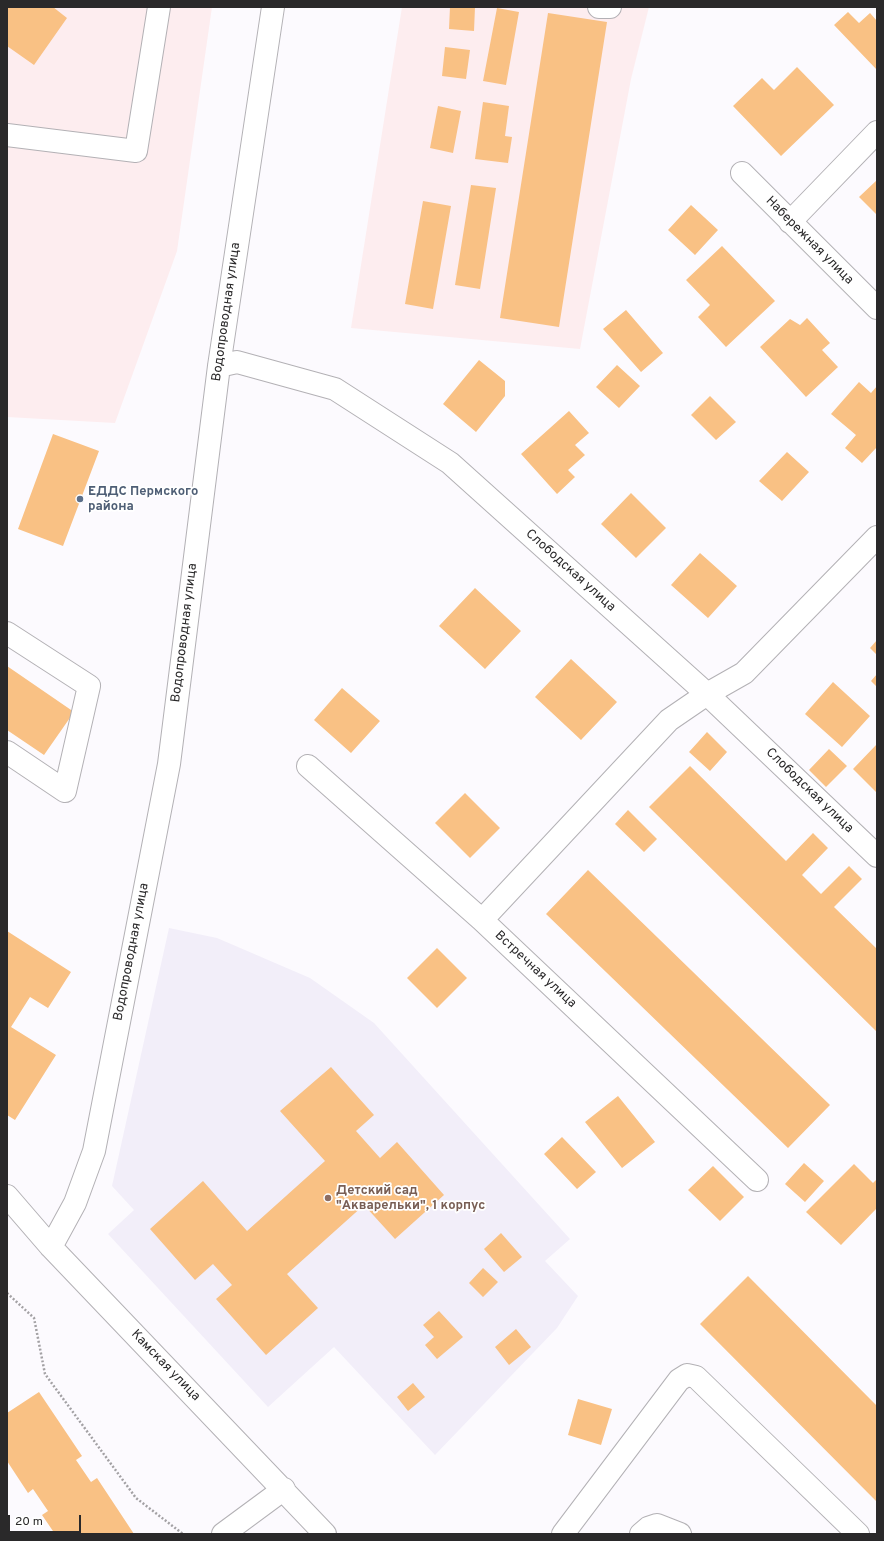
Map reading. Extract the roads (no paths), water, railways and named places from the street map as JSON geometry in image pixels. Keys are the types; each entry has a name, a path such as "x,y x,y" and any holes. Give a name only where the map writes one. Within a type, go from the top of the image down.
{"street":[{"path":"7,135 136,151 159,7"},
{"name":"Водопроводная улица","path":"50,1247 75,1203 94,1151 169,764 219,366 273,7"},
{"path":"599,7 610,7"},
{"path":"790,222 877,132"},
{"name":"Набережная улица","path":"742,173 877,308"},
{"name":"Слободская улица","path":"219,366 237,362 335,389 450,463 707,694 877,856"},
{"path":"482,920 669,720 707,694 744,673 877,537"},
{"path":"7,633 89,686 65,791 7,752"},
{"name":"Встречная улица","path":"308,766 482,920 757,1180"},
{"name":"Камская улица","path":"7,1196 50,1247 326,1534"},
{"path":"562,1534 679,1380 687,1375 696,1377 858,1534"},
{"path":"223,1534 284,1489"},
{"path":"641,1534 648,1528 657,1525 680,1534"}],"place":[{"name":"ЕДДС Пермского района","path":"80,499"},
{"name":"Детский сад \"Акварельки\", 1 корпус","path":"328,1198"}]}
